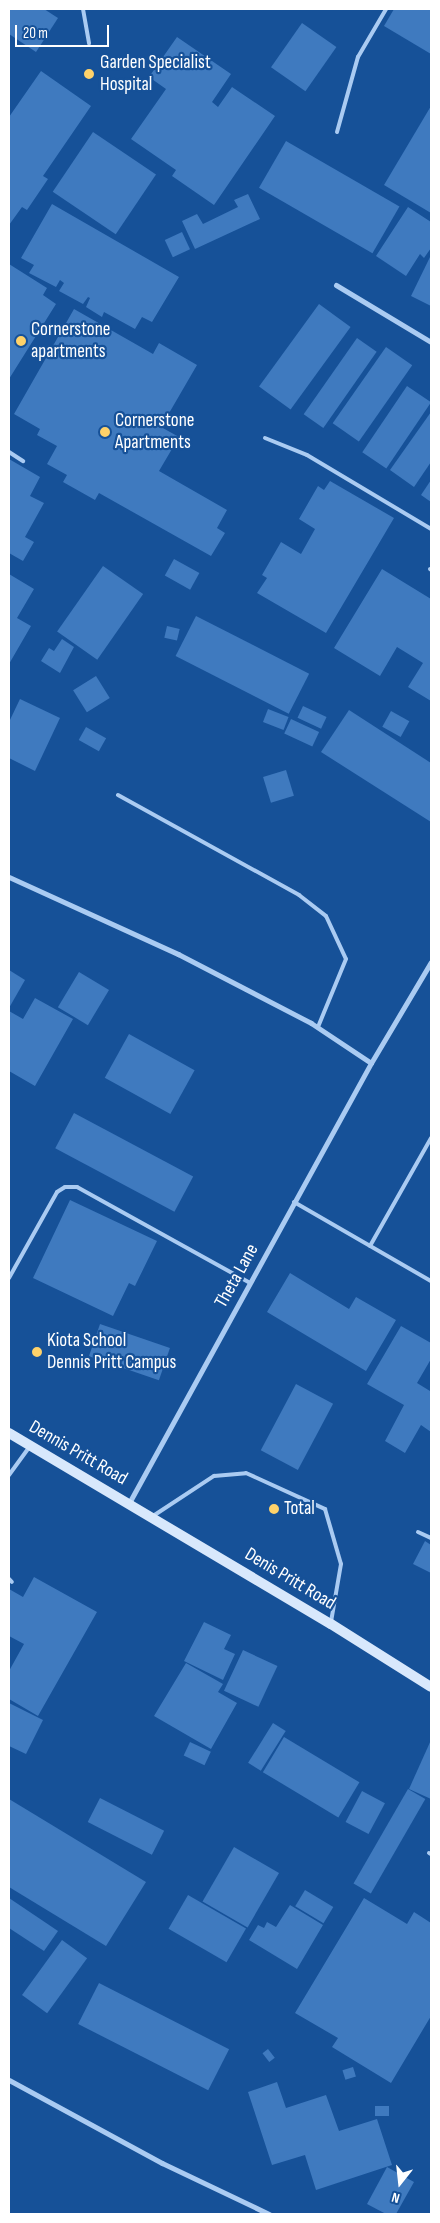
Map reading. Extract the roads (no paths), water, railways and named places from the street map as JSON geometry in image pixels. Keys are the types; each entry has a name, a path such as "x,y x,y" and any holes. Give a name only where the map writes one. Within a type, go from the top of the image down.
{"main road":[{"name":"Dennis Pritt Road","path":"9,1433 129,1503"},
{"name":"Denis Pritt Road","path":"129,1503 331,1624 431,1688"}],"street":[{"path":"336,285 431,342"},
{"path":"9,877 178,954 318,1027 370,1063"},
{"name":"Theta Lane","path":"129,1503 370,1063 431,962"},
{"path":"9,2080 162,2163 269,2214"}],"lane":[{"path":"83,9 90,43"},
{"path":"337,132 358,58 386,9"},
{"path":"266,438 306,455 431,529"},
{"path":"9,452 23,461"},
{"path":"118,795 299,895 326,916 346,960 318,1027"},
{"path":"370,1246 431,1138"},
{"path":"9,1278 57,1192 65,1187 76,1187 250,1283"},
{"path":"294,1202 431,1281"},
{"path":"9,1475 30,1445"},
{"path":"152,1517 214,1476 246,1473 325,1509 342,1564 331,1624"},
{"path":"418,1532 431,1538"}],"place":[{"name":"Garden Specialist Hospital","path":"89,74"},
{"name":"Cornerstone apartments","path":"21,341"},
{"name":"Cornerstone Apartments","path":"105,432"},
{"name":"Kiota School Dennis Pritt Campus","path":"37,1352"},
{"name":"Total","path":"274,1509"}]}
